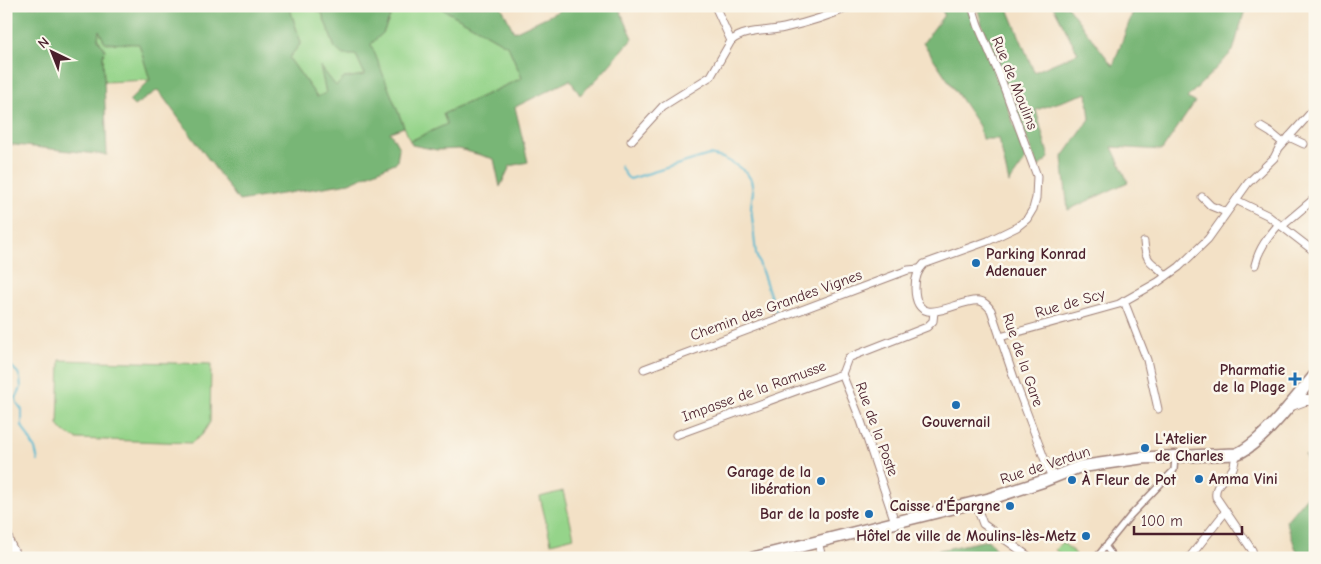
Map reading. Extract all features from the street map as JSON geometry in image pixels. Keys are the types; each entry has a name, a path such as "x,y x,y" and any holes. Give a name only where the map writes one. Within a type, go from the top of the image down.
{"main road":[{"path":"1236,454 1248,449 1259,439 1313,381"},
{"path":"1288,406 1305,400 1315,400"},
{"name":"Rue de Verdun","path":"753,558 1005,494 1079,467 1141,458 1236,454"},
{"path":"6,532 8,542 16,558"}],"street":[{"path":"715,6 731,41"},
{"path":"631,142 663,106 711,76 731,41 741,35 788,27 836,13 852,6"},
{"name":"Rue de Moulins","path":"919,270 924,264 982,244 1017,227 1027,219 1033,209 1036,198 1036,176 1034,169 972,6"},
{"path":"1124,301 1179,267 1208,239 1248,183 1274,158 1283,143 1315,108"},
{"path":"1261,127 1283,143"},
{"path":"1289,137 1304,144"},
{"path":"1202,198 1211,206 1226,212"},
{"path":"1255,266 1258,252 1264,241 1315,198"},
{"path":"1236,200 1267,215 1315,252"},
{"path":"1144,242 1145,253 1152,265 1166,276"},
{"name":"Chemin des Grandes Vignes","path":"644,369 900,274 914,269 919,270"},
{"path":"842,374 848,358 927,326 932,321 934,312 924,309 918,302 915,292 915,282 919,270"},
{"name":"Rue de la Gare","path":"934,312 974,301 984,302 991,310 1020,396 1049,471 1054,477"},
{"name":"Rue de Scy","path":"1000,337 1113,306 1124,301 1147,360 1158,409"},
{"name":"Impasse de la Ramusse","path":"676,435 842,374"},
{"name":"Rue de la Poste","path":"842,374 861,421 896,522"},
{"path":"1236,454 1232,470 1217,486 1215,491 1216,497 1252,550 1254,558"},
{"path":"1096,558 1131,515 1174,470 1175,456"},
{"path":"975,502 983,524 1031,558"},
{"path":"1189,558 1219,517 1226,511"},
{"path":"818,542 822,558"},
{"path":"1106,546 1114,558"}],"green space":[{"path":"6,6 289,6 301,43 289,58 317,97 326,93 320,66 336,86 344,78 365,75 356,55 343,55 335,48 322,13 309,6 400,6 394,8 383,33 371,44 404,127 390,132 399,148 397,162 349,183 239,201 158,90 134,106 129,101 150,80 139,44 105,43 99,30 98,39 105,50 103,56 107,155 6,144"},
{"path":"289,6 309,6 322,13 335,48 356,55 366,75 344,78 336,87 321,67 326,93 317,97 289,58 301,43"},
{"path":"400,6 441,6 441,8 508,46 522,78 443,114 448,124 410,141 370,44 383,33 394,8"},
{"path":"441,6 501,6 514,32 559,11 557,6 618,6 633,38 599,77 580,95 570,80 515,107 528,162 510,166 500,187 494,159 459,149 437,150 412,145 410,141 447,124 443,114 522,78 508,46 441,8"},
{"path":"941,6 967,6 1003,94 1026,159 1009,183 999,139 982,139 979,126 923,43 944,15"},
{"path":"977,6 1007,6 1034,72 1078,53 1053,6 1067,6 1113,66 1135,6 1246,6 1233,51 1187,98 1195,102 1162,150 1112,147 1128,182 1068,210 1062,158 1090,119 1087,93 1036,110 1049,158 1038,167 982,25"},
{"path":"99,29 105,43 139,43 150,80 104,82 103,56 105,50 98,39"},
{"path":"60,360 211,364 210,422 202,435 191,443 77,439 65,433 58,425"},
{"path":"1305,455 1315,473 1315,558 1299,558 1286,521 1311,491 1312,475"},
{"path":"563,491 574,537 551,543 540,497"},
{"path":"988,540 1003,558 906,558 906,557"},
{"path":"1062,542 1076,554 1073,558 1064,558 1055,550"}],"waterway":[{"path":"620,166 630,179 709,155 723,158 746,172 751,180 753,191 751,207 756,254 777,315"},
{"path":"6,346 10,353 11,366 20,378 21,388 16,398 22,410 22,426 35,449 38,461"}],"place":[{"name":"Parking Konrad Adenauer","path":"976,263"},
{"name":"Pharmatie de la Plage","path":"1295,379"},
{"name":"Gouvernail","path":"956,405"},
{"name":"L'Atelier de Charles","path":"1145,448"},
{"name":"Amma Vini","path":"1199,479"},
{"name":"À Fleur de Pot","path":"1072,480"},
{"name":"Garage de la libération","path":"821,481"},
{"name":"Caisse d'Épargne","path":"1010,506"},
{"name":"Bar de la poste","path":"869,514"},
{"name":"Hôtel de ville de Moulins-lès-Metz","path":"1086,536"}]}
